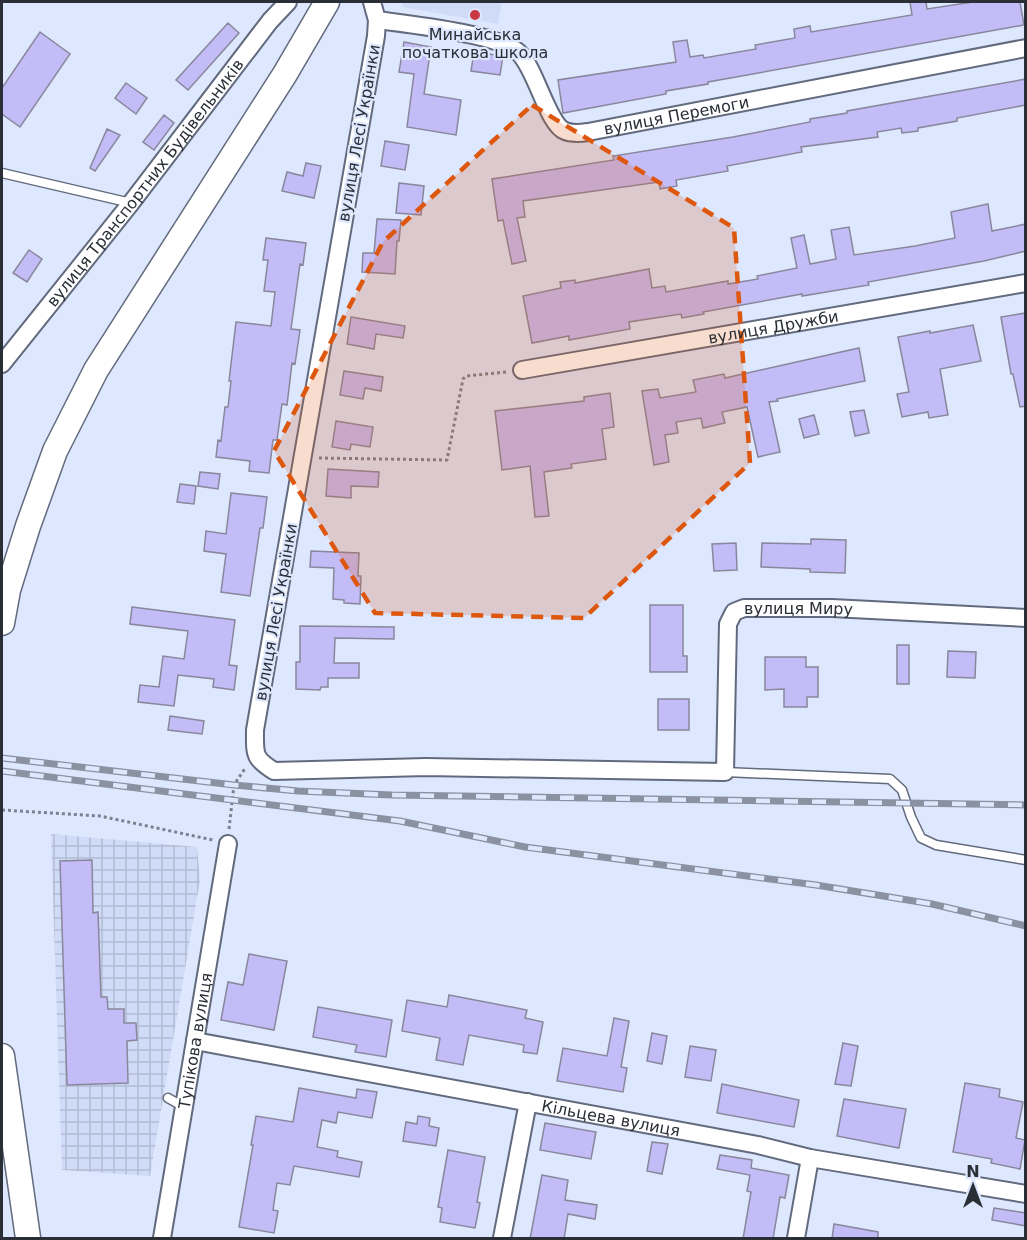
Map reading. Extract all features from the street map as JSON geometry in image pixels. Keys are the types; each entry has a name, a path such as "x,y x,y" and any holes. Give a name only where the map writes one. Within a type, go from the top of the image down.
{"main road":[{"path":"2,623 8,590 55,451 96,370 285,74 327,2"},
{"path":"2,1056 28,1239"}],"street":[{"name":"вулиця Транспортних Будівельників","path":"2,364 131,203 270,21 288,2"},
{"name":"вулиця Лесі Українки","path":"255,751 255,730 376,36 377,20 372,2"},
{"name":"вулиця Перемоги","path":"377,20 485,38 510,46 520,53 535,77 552,118 563,131 574,133 1026,48"},
{"name":"вулиця Дружби","path":"522,370 1026,283"},
{"name":"вулиця Миру","path":"725,772 728,624 738,609 832,608 1026,618"},
{"path":"255,751 261,762 274,771 426,767 725,772"},
{"name":"Тупікова вулиця","path":"162,1239 228,844"},
{"name":"Кільцева вулиця","path":"195,1041 758,1145 810,1158 1026,1194"},
{"path":"502,1239 528,1102"},
{"path":"796,1239 810,1158"}],"lane":[{"path":"2,173 131,203"},
{"path":"725,772 890,779 902,790 921,838 936,845 1026,860"},
{"path":"168,1098 184,1107"}],"path":[{"path":"302,458 447,460 463,379 466,376 522,370"},
{"path":"2,810 100,816 228,844 234,785 255,751"}],"highlighted area":[{"path":"532,105 734,228 750,463 584,618 375,613 274,451 383,242"}],"shaded area":[{"name":"Минайська початкова школа","path":"403,2 502,2 498,24 402,7"},
{"path":"51,834 197,847 200,880 150,1176 62,1170"}],"building":[{"path":"910,2 926,2 927,9 973,2 1020,2 1024,25 708,82 708,84 666,91 666,94 563,113 558,80 676,62 673,42 687,40 690,57 703,55 704,58 756,49 755,45 795,38 794,29 810,26 811,32 912,15"},
{"path":"228,23 239,33 188,90 176,80"},
{"path":"40,32 70,54 20,127 2,114 2,88"},
{"path":"404,42 431,47 424,94 461,100 456,135 407,127 414,74 399,72"},
{"path":"474,52 503,56 500,75 471,71"},
{"path":"1026,79 1026,105 957,118 957,121 918,128 918,131 902,133 901,128 877,132 878,137 801,147 802,152 727,166 728,171 676,180 677,186 660,189 659,182 523,201 525,217 517,218 526,261 512,264 503,220 498,221 492,179 614,160 613,156 733,137 810,122 810,119 847,113 847,111"},
{"path":"126,83 147,98 136,114 115,98"},
{"path":"164,115 174,123 154,150 143,142"},
{"path":"107,129 120,135 95,171 90,168"},
{"path":"385,141 409,145 405,170 381,166"},
{"path":"306,163 321,166 314,198 282,191 287,172 303,176"},
{"path":"399,183 424,186 421,215 396,213"},
{"path":"988,204 992,231 1026,224 1026,251 868,282 869,285 802,296 802,294 682,318 681,314 629,322 630,329 569,340 569,336 532,343 523,296 561,288 560,282 575,280 575,283 649,269 652,288 665,286 666,292 728,281 728,284 758,279 757,276 797,268 791,238 804,235 810,264 836,259 831,230 849,227 854,255 915,246 955,238 951,212"},
{"path":"377,219 401,220 395,274 362,272 363,253 374,253"},
{"path":"266,238 306,243 303,265 300,264 291,329 300,330 295,364 292,363 287,405 282,404 277,440 273,440 269,473 249,471 250,461 216,457 218,440 221,441 225,407 228,407 236,322 271,326 275,292 264,291 268,260 263,260"},
{"path":"29,250 42,259 27,282 13,273"},
{"path":"1026,313 1026,406 1020,407 1013,374 1011,374 1001,317"},
{"path":"351,317 405,326 403,338 376,334 374,349 347,344"},
{"path":"973,325 981,361 940,369 948,415 929,418 928,412 902,417 897,394 909,392 898,337"},
{"path":"859,348 865,381 769,402 780,452 758,457 747,407 722,412 725,423 703,428 701,418 676,422 678,433 665,435 669,462 654,465 642,391 658,389 660,398 696,392 693,380 724,374 725,378"},
{"path":"344,371 383,377 381,391 365,388 363,399 340,395"},
{"path":"610,393 614,427 602,429 606,459 571,464 572,468 544,472 549,516 535,517 530,466 502,470 495,411 584,401 584,397"},
{"path":"864,410 869,433 855,436 850,412"},
{"path":"814,415 819,434 804,438 799,419"},
{"path":"336,421 373,427 370,447 351,444 350,450 332,447"},
{"path":"328,469 379,472 378,487 351,486 351,498 326,496"},
{"path":"200,472 220,474 218,489 198,486"},
{"path":"180,484 196,486 194,504 177,502"},
{"path":"231,493 267,497 250,596 221,592 226,554 204,551 206,531 226,534"},
{"path":"811,539 846,540 845,573 761,567 762,543 811,544"},
{"path":"736,543 737,570 714,571 712,544"},
{"path":"311,551 359,553 360,604 344,603 344,600 333,599 334,568 310,567"},
{"path":"650,605 683,605 683,656 687,656 687,672 650,672"},
{"path":"132,607 235,620 229,665 237,666 234,690 213,687 214,679 178,675 174,706 138,702 140,685 159,687 163,656 184,659 188,631 130,624"},
{"path":"300,626 394,627 394,639 335,638 334,663 359,663 359,678 328,678 328,687 321,687 320,690 296,689 296,662 300,662"},
{"path":"897,645 909,645 909,684 897,684"},
{"path":"948,651 976,652 975,678 947,677"},
{"path":"765,657 806,657 806,667 818,667 818,697 807,697 807,707 784,707 784,689 765,690"},
{"path":"658,699 689,699 689,730 658,730"},
{"path":"170,716 204,721 202,734 168,730"},
{"path":"92,860 93,913 98,912 101,997 107,997 108,1009 124,1009 124,1023 136,1023 137,1040 127,1041 128,1083 67,1085 60,861"},
{"path":"249,954 287,961 274,1030 221,1020 228,982 243,985"},
{"path":"449,995 527,1010 525,1018 543,1022 537,1054 523,1052 524,1045 469,1035 463,1065 436,1060 440,1038 402,1031 407,1000 447,1007"},
{"path":"318,1007 392,1020 386,1057 355,1052 357,1045 313,1037"},
{"path":"614,1018 629,1021 621,1067 627,1068 623,1092 557,1081 563,1048 607,1056"},
{"path":"652,1033 667,1036 662,1064 647,1061"},
{"path":"843,1043 858,1046 851,1086 835,1084"},
{"path":"690,1046 716,1050 711,1081 685,1077"},
{"path":"965,1083 1000,1089 999,1097 1023,1102 1016,1138 1025,1140 1020,1169 991,1163 992,1159 953,1152"},
{"path":"722,1084 799,1100 794,1127 717,1113"},
{"path":"299,1088 356,1098 357,1089 377,1092 372,1118 338,1112 336,1123 322,1120 317,1147 338,1151 337,1157 362,1162 359,1177 294,1166 290,1185 277,1183 273,1210 278,1211 274,1233 239,1227 256,1116 293,1122"},
{"path":"844,1099 906,1109 899,1148 837,1136"},
{"path":"418,1116 430,1118 429,1126 439,1128 436,1146 403,1141 406,1122 417,1124"},
{"path":"545,1123 596,1132 591,1159 540,1150"},
{"path":"652,1142 668,1144 662,1174 647,1171"},
{"path":"448,1150 485,1157 475,1228 440,1222 442,1208 438,1207"},
{"path":"720,1155 752,1160 751,1168 789,1175 785,1198 780,1197 773,1239 743,1239 751,1192 747,1191 750,1175 717,1169"},
{"path":"542,1175 568,1180 565,1200 597,1205 595,1219 568,1214 564,1239 530,1239"},
{"path":"994,1208 1026,1213 1026,1226 992,1220"},
{"path":"834,1224 878,1232 878,1239 832,1239"}],"railway":[{"path":"2,758 298,791 392,795 1026,805"},
{"path":"2,771 400,821 525,847 816,885 932,904 1026,926"}],"place":[{"name":"Минайська початкова школа","path":"475,15"}]}
